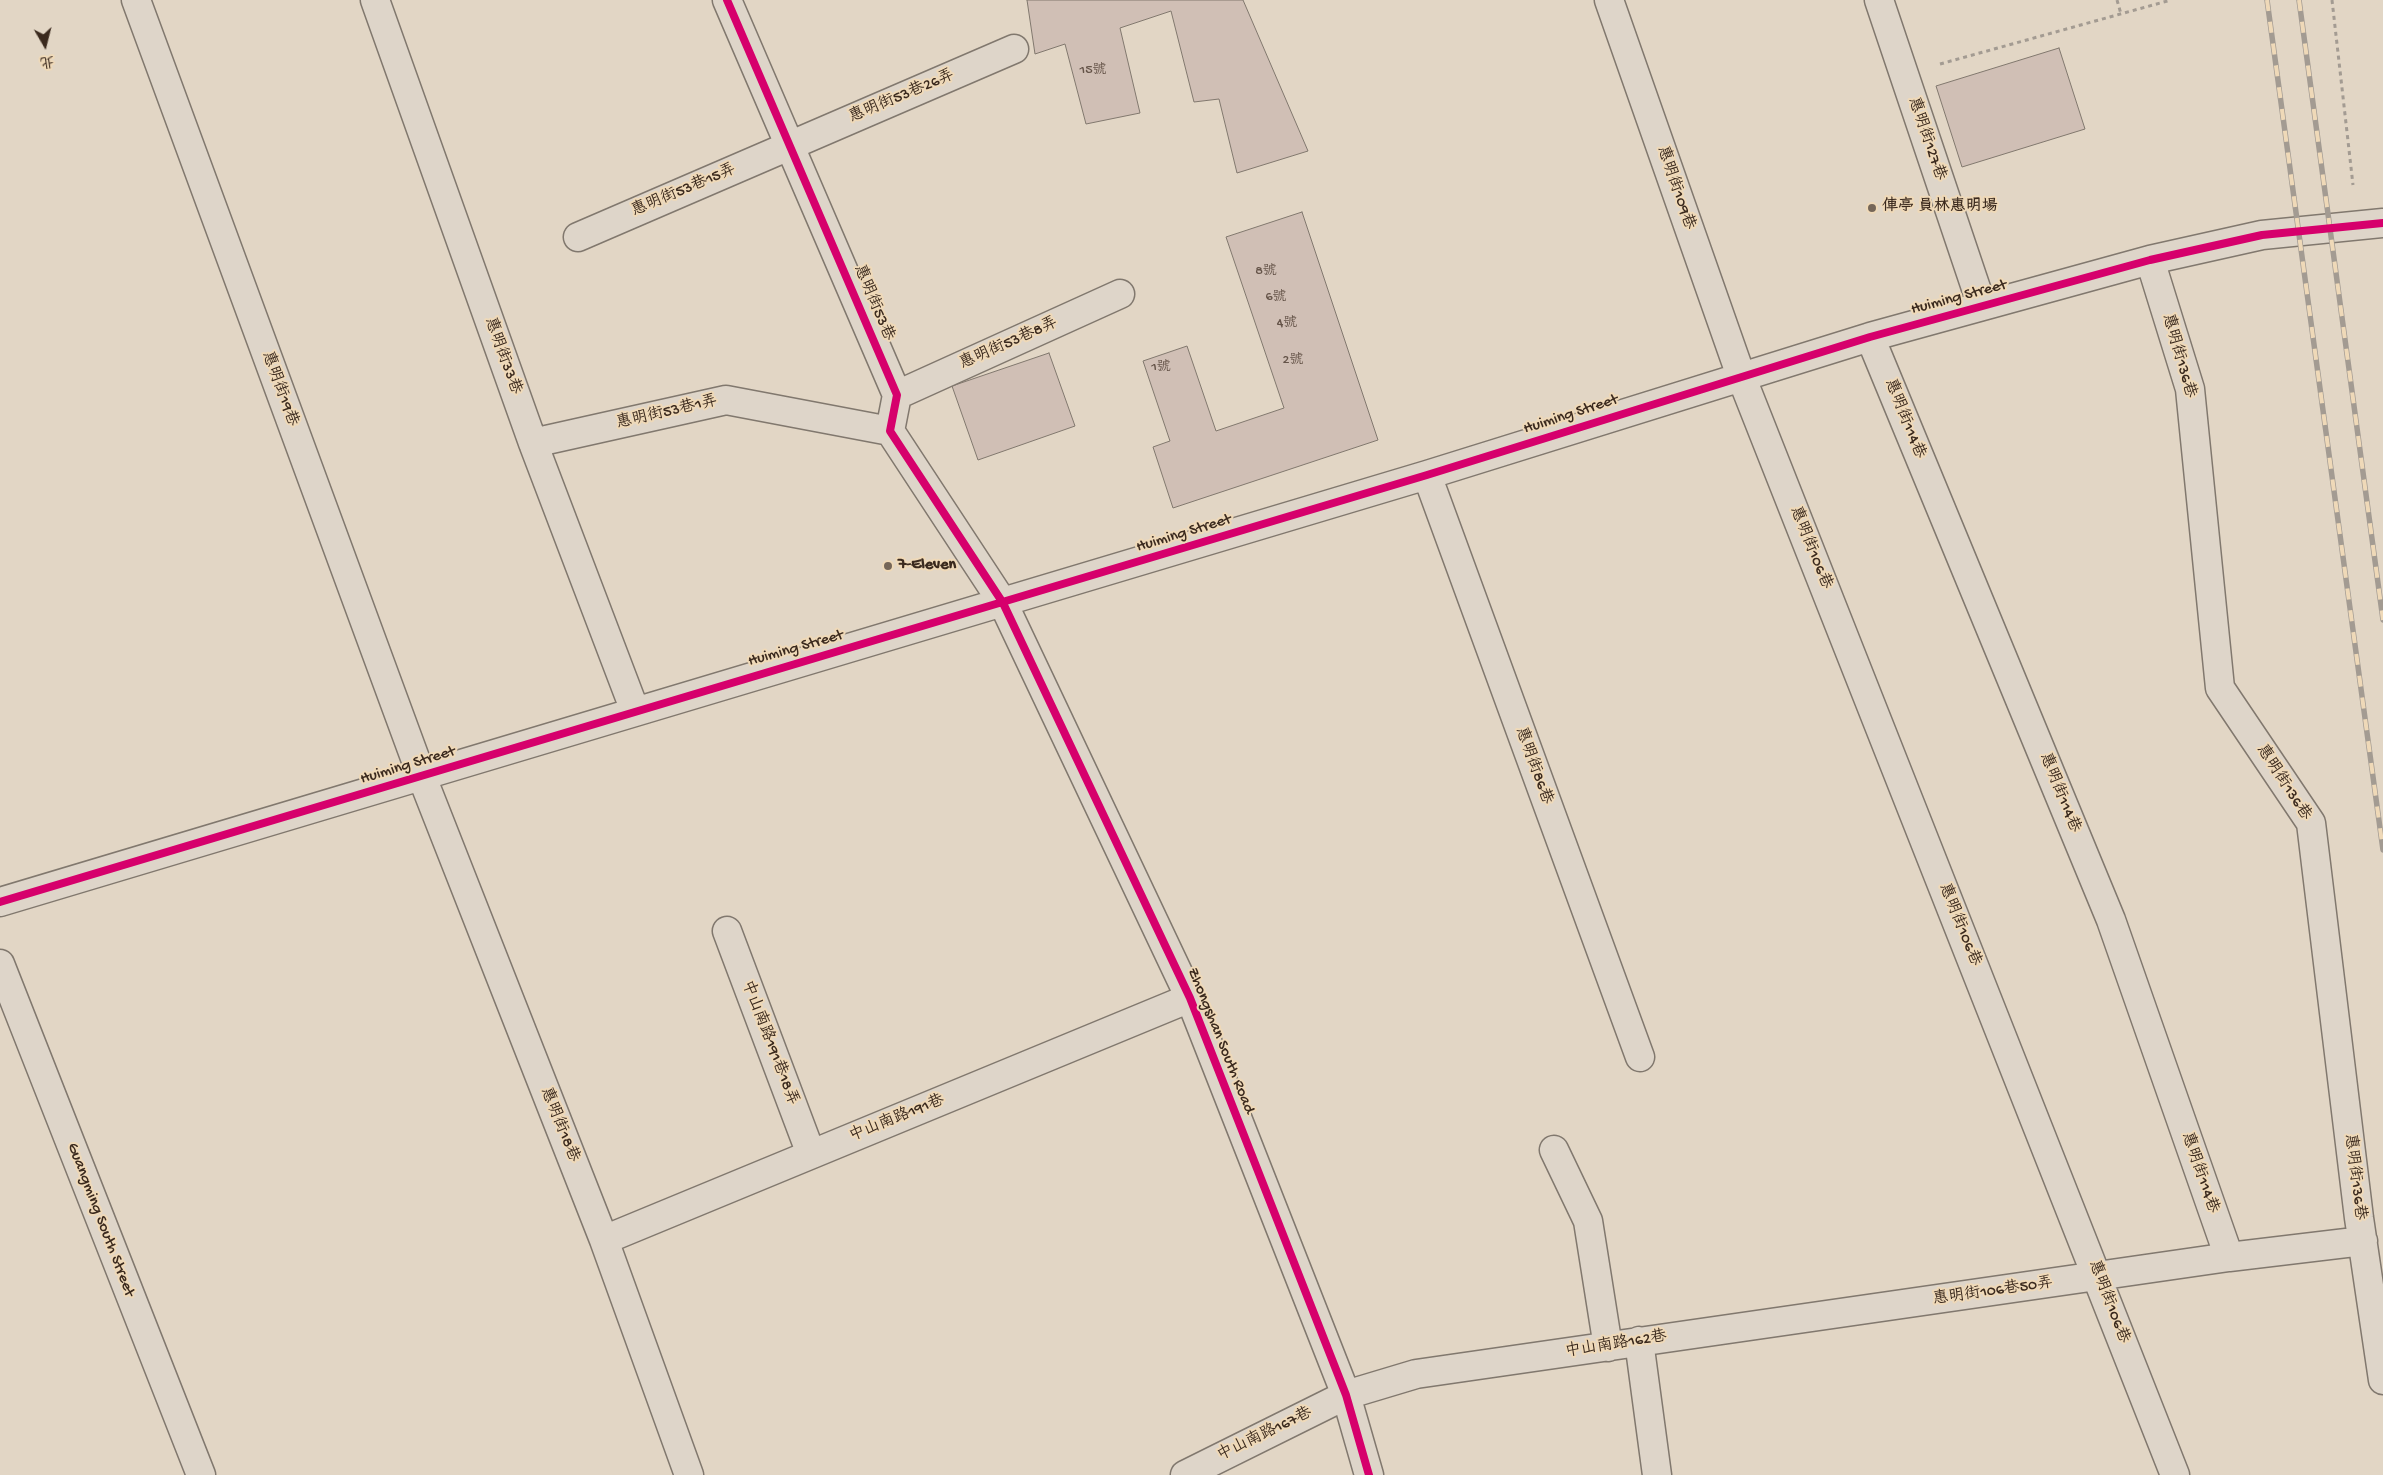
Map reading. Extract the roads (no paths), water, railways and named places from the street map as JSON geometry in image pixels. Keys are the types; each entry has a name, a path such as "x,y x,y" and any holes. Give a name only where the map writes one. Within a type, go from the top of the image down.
{"street":[{"name":"惠明街19巷","path":"136,0 422,777"},
{"name":"惠明街33巷","path":"375,0 533,444 635,711"},
{"name":"惠明街53巷","path":"727,0 897,394"},
{"name":"惠明街109巷","path":"1609,0 1741,376"},
{"name":"惠明街127巷","path":"1879,0 1982,306"},
{"name":"惠明街53巷26弄","path":"790,146 1014,49"},
{"name":"惠明街53巷15弄","path":"578,236 790,146"},
{"name":"Huiming Street","path":"0,902 1427,475 1870,337 2150,260 2262,235 2383,223"},
{"name":"惠明街136巷","path":"2150,260 2190,389 2220,688 2311,823 2363,1241 2383,1380"},
{"name":"惠明街53巷8弄","path":"897,394 1120,294"},
{"name":"惠明街114巷","path":"1870,337 2112,920 2229,1257"},
{"name":"惠明街106巷","path":"1741,376 2175,1475"},
{"path":"897,394 890,431 1002,603"},
{"name":"惠明街53巷1弄","path":"533,444 726,400 890,431"},
{"name":"惠明街86巷","path":"1427,475 1640,1057"},
{"name":"Zhongshan South Road","path":"1002,603 1190,998 1346,1395 1369,1475"},
{"name":"惠明街18巷","path":"422,777 604,1240 689,1475"},
{"name":"中山南路191巷18弄","path":"727,931 812,1154"},
{"name":"Guangming South Street","path":"0,964 202,1475"},
{"name":"中山南路191巷","path":"604,1240 1190,998"},
{"path":"1554,1150 1588,1221 1608,1347"},
{"name":"惠明街106巷50弄","path":"1889,1307 2229,1257 2363,1241"},
{"name":"中山南路162巷","path":"1346,1395 1416,1374 1889,1307"},
{"path":"1639,1341 1658,1475"},
{"name":"中山南路167巷","path":"1185,1475 1346,1395"}],"railway":[{"path":"2267,0 2383,850"},
{"path":"2299,0 2383,620"}],"place":[{"name":"俥亭 員林惠明場","path":"1872,208"},
{"name":"7-Eleven","path":"888,566"}]}
